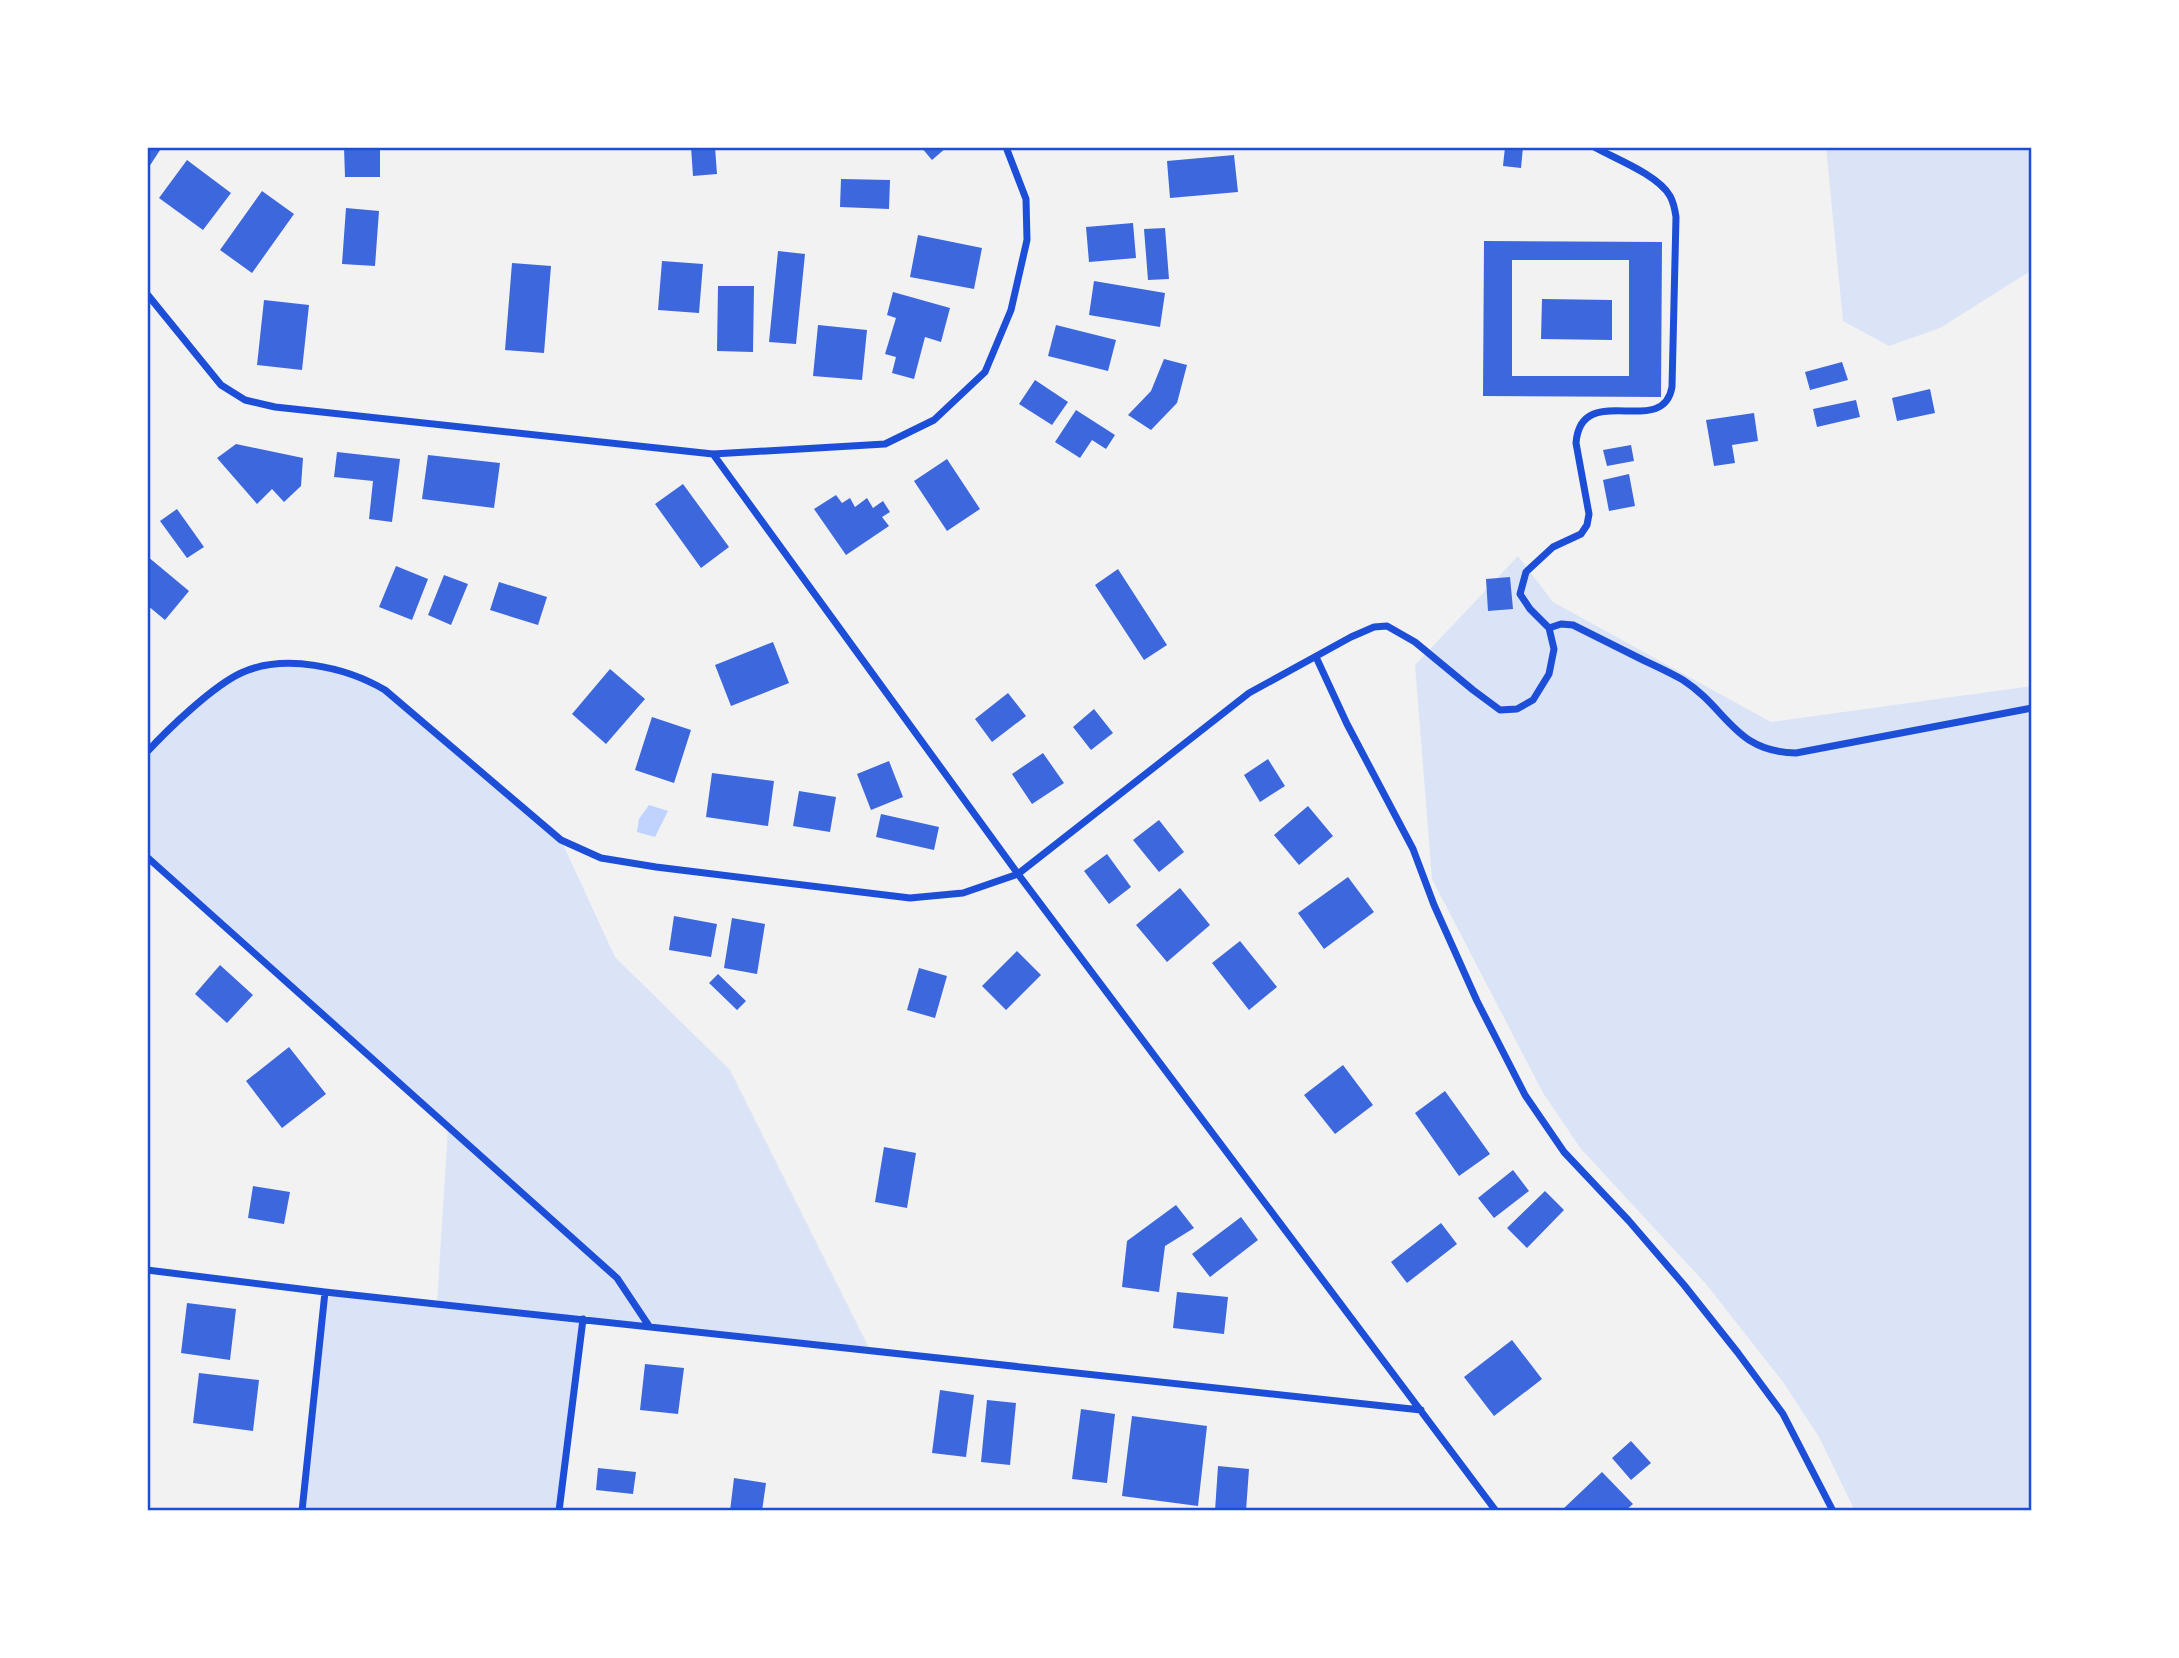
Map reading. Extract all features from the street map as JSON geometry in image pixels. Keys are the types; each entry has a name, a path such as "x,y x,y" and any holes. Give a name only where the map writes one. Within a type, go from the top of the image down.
{"street":[{"path":"147,293 221,385 245,400 275,407 713,454 885,444 934,421 985,372 1012,310 1027,240 1026,199 1006,147"},
{"path":"147,752 187,713 234,676 258,667 273,665 320,667 361,677 385,691 561,840 601,858 910,898 963,893 1018,874 1249,693 1374,627 1387,626 1415,642 1500,709 1517,709 1532,700 1549,674 1554,649 1549,628 1530,609 1520,594 1526,572 1553,547 1581,534 1587,525 1589,514 1576,443 1577,432 1582,422 1590,415 1600,412 1651,410 1666,403 1671,395 1676,217 1674,206 1670,195 1653,178 1594,147"},
{"path":"713,454 1018,874 1496,1511"},
{"path":"1549,628 1561,624 1573,625 1681,679 1705,697 1744,738 1767,749 1782,752 1796,753 2032,708"},
{"path":"1316,657 1346,724 1413,849 1434,905 1477,1001 1525,1095 1564,1152 1629,1221 1738,1353 1783,1415 1833,1511"},
{"path":"147,857 617,1278 649,1326"},
{"path":"147,1270 325,1292 1421,1410"},
{"path":"302,1511 325,1292"},
{"path":"559,1511 583,1319"}],"shaded area":[{"path":"1826,147 2032,147 2032,270 1940,328 1889,346 1843,321"},
{"path":"1518,556 1553,602 1771,722 2032,686 2032,1511 1855,1511 1819,1437 1783,1382 1706,1284 1581,1149 1543,1093 1432,879 1415,665"},
{"path":"311,666 373,683 561,840 615,957 730,1070 870,1350 583,1319 559,1511 301,1511 325,1292 437,1303 448,1127 147,857 147,752 221,686 258,667"}],"water":[{"path":"649,805 668,811 655,837 637,832 639,819"}],"building":[{"path":"147,147 162,147 147,170"},
{"path":"344,147 380,147 380,177 345,177"},
{"path":"691,147 715,147 717,174 693,176"},
{"path":"921,147 947,147 932,160"},
{"path":"1505,147 1523,147 1521,168 1503,166"},
{"path":"1234,155 1238,192 1170,198 1167,161"},
{"path":"187,160 231,193 203,230 159,198"},
{"path":"841,179 890,180 889,209 840,207"},
{"path":"262,191 294,214 252,273 220,250"},
{"path":"346,208 379,211 375,266 342,264"},
{"path":"1133,223 1136,258 1089,262 1086,227"},
{"path":"1165,228 1169,279 1148,280 1144,229"},
{"path":"918,235 982,248 974,289 910,277"},
{"path":"1484,241 1662,242 1661,397 1483,396","holes":["1512,260 1629,260 1629,376 1512,376"]},
{"path":"778,251 805,254 796,344 769,342"},
{"path":"662,261 703,264 699,313 658,310"},
{"path":"512,263 551,266 544,353 505,350"},
{"path":"1094,281 1165,293 1160,327 1089,315"},
{"path":"718,286 754,286 753,352 717,351"},
{"path":"893,292 950,308 941,342 925,337 914,379 892,373 896,357 885,354 896,318 887,315"},
{"path":"1542,299 1612,300 1612,340 1541,339"},
{"path":"264,300 309,305 302,370 257,365"},
{"path":"818,325 867,330 862,380 813,376"},
{"path":"1056,325 1116,340 1108,371 1048,356"},
{"path":"1164,359 1187,365 1177,403 1151,430 1128,415 1151,391"},
{"path":"1842,362 1848,380 1810,390 1805,372"},
{"path":"1035,380 1068,402 1052,425 1019,404"},
{"path":"1930,389 1935,413 1897,421 1892,398"},
{"path":"1856,400 1860,417 1817,427 1813,409"},
{"path":"1076,410 1115,435 1106,449 1092,440 1080,458 1055,442"},
{"path":"1754,413 1758,441 1732,445 1735,463 1714,466 1706,420"},
{"path":"236,444 303,458 301,486 284,502 272,489 257,504 217,458"},
{"path":"1631,445 1634,461 1607,466 1603,450"},
{"path":"337,452 400,459 392,522 369,519 373,481 334,477"},
{"path":"428,455 500,463 494,508 422,499"},
{"path":"947,459 980,509 947,531 914,481"},
{"path":"1629,474 1635,506 1609,511 1603,480"},
{"path":"683,484 729,547 701,568 655,504"},
{"path":"836,495 842,503 850,498 855,507 867,498 873,508 883,501 890,512 882,517 889,526 846,555 814,509"},
{"path":"177,509 204,547 187,558 160,521"},
{"path":"147,556 189,591 165,620 147,605"},
{"path":"396,566 428,579 412,620 379,607"},
{"path":"1118,569 1167,645 1144,660 1095,585"},
{"path":"444,575 468,584 451,625 428,615"},
{"path":"1510,577 1513,609 1488,611 1486,579"},
{"path":"499,582 547,597 538,625 490,610"},
{"path":"773,642 789,683 731,706 715,665"},
{"path":"610,669 645,699 606,744 572,714"},
{"path":"1008,693 1026,716 992,742 975,719"},
{"path":"1094,709 1113,733 1091,750 1073,727"},
{"path":"652,717 691,730 674,783 635,770"},
{"path":"1043,753 1064,783 1032,804 1012,774"},
{"path":"1268,759 1285,786 1260,802 1244,775"},
{"path":"889,761 903,797 871,810 857,774"},
{"path":"712,773 774,781 768,826 706,817"},
{"path":"799,791 836,797 830,832 793,826"},
{"path":"1308,806 1333,836 1299,865 1274,835"},
{"path":"881,814 939,827 934,850 876,837"},
{"path":"1159,820 1184,852 1159,872 1133,840"},
{"path":"1107,854 1131,887 1109,904 1084,871"},
{"path":"1348,877 1374,912 1324,949 1298,913"},
{"path":"1180,888 1210,925 1167,962 1136,925"},
{"path":"674,916 717,924 711,957 669,950"},
{"path":"732,918 765,924 757,974 724,968"},
{"path":"1240,941 1277,987 1249,1010 1212,963"},
{"path":"1017,951 1041,975 1006,1010 982,986"},
{"path":"220,965 253,995 227,1023 195,994"},
{"path":"919,968 947,976 935,1018 907,1010"},
{"path":"718,974 746,1001 737,1010 709,983"},
{"path":"289,1047 326,1094 282,1128 246,1081"},
{"path":"1343,1065 1373,1105 1335,1134 1304,1095"},
{"path":"1445,1091 1490,1154 1459,1176 1415,1113"},
{"path":"884,1147 916,1153 907,1208 875,1202"},
{"path":"1513,1170 1529,1191 1494,1218 1478,1198"},
{"path":"253,1186 290,1192 284,1224 248,1218"},
{"path":"1545,1191 1564,1210 1527,1248 1507,1228"},
{"path":"1176,1205 1194,1228 1165,1246 1159,1292 1122,1287 1127,1241"},
{"path":"1241,1217 1258,1240 1210,1277 1192,1254"},
{"path":"1441,1223 1457,1244 1407,1283 1391,1262"},
{"path":"1177,1292 1228,1297 1224,1334 1173,1328"},
{"path":"187,1303 236,1309 230,1360 181,1353"},
{"path":"1512,1340 1542,1379 1494,1416 1464,1377"},
{"path":"645,1364 684,1368 678,1414 640,1410"},
{"path":"199,1373 259,1380 253,1431 193,1423"},
{"path":"940,1390 974,1395 966,1457 932,1453"},
{"path":"987,1400 1016,1403 1010,1465 981,1462"},
{"path":"1081,1409 1115,1414 1107,1483 1072,1479"},
{"path":"1132,1416 1207,1426 1198,1506 1122,1496"},
{"path":"1631,1441 1651,1463 1631,1480 1612,1458"},
{"path":"1218,1466 1249,1469 1246,1511 1215,1511"},
{"path":"598,1468 636,1472 633,1494 596,1490"},
{"path":"1602,1472 1633,1504 1625,1511 1564,1511 1563,1509"},
{"path":"734,1478 766,1483 762,1511 730,1511"}]}
